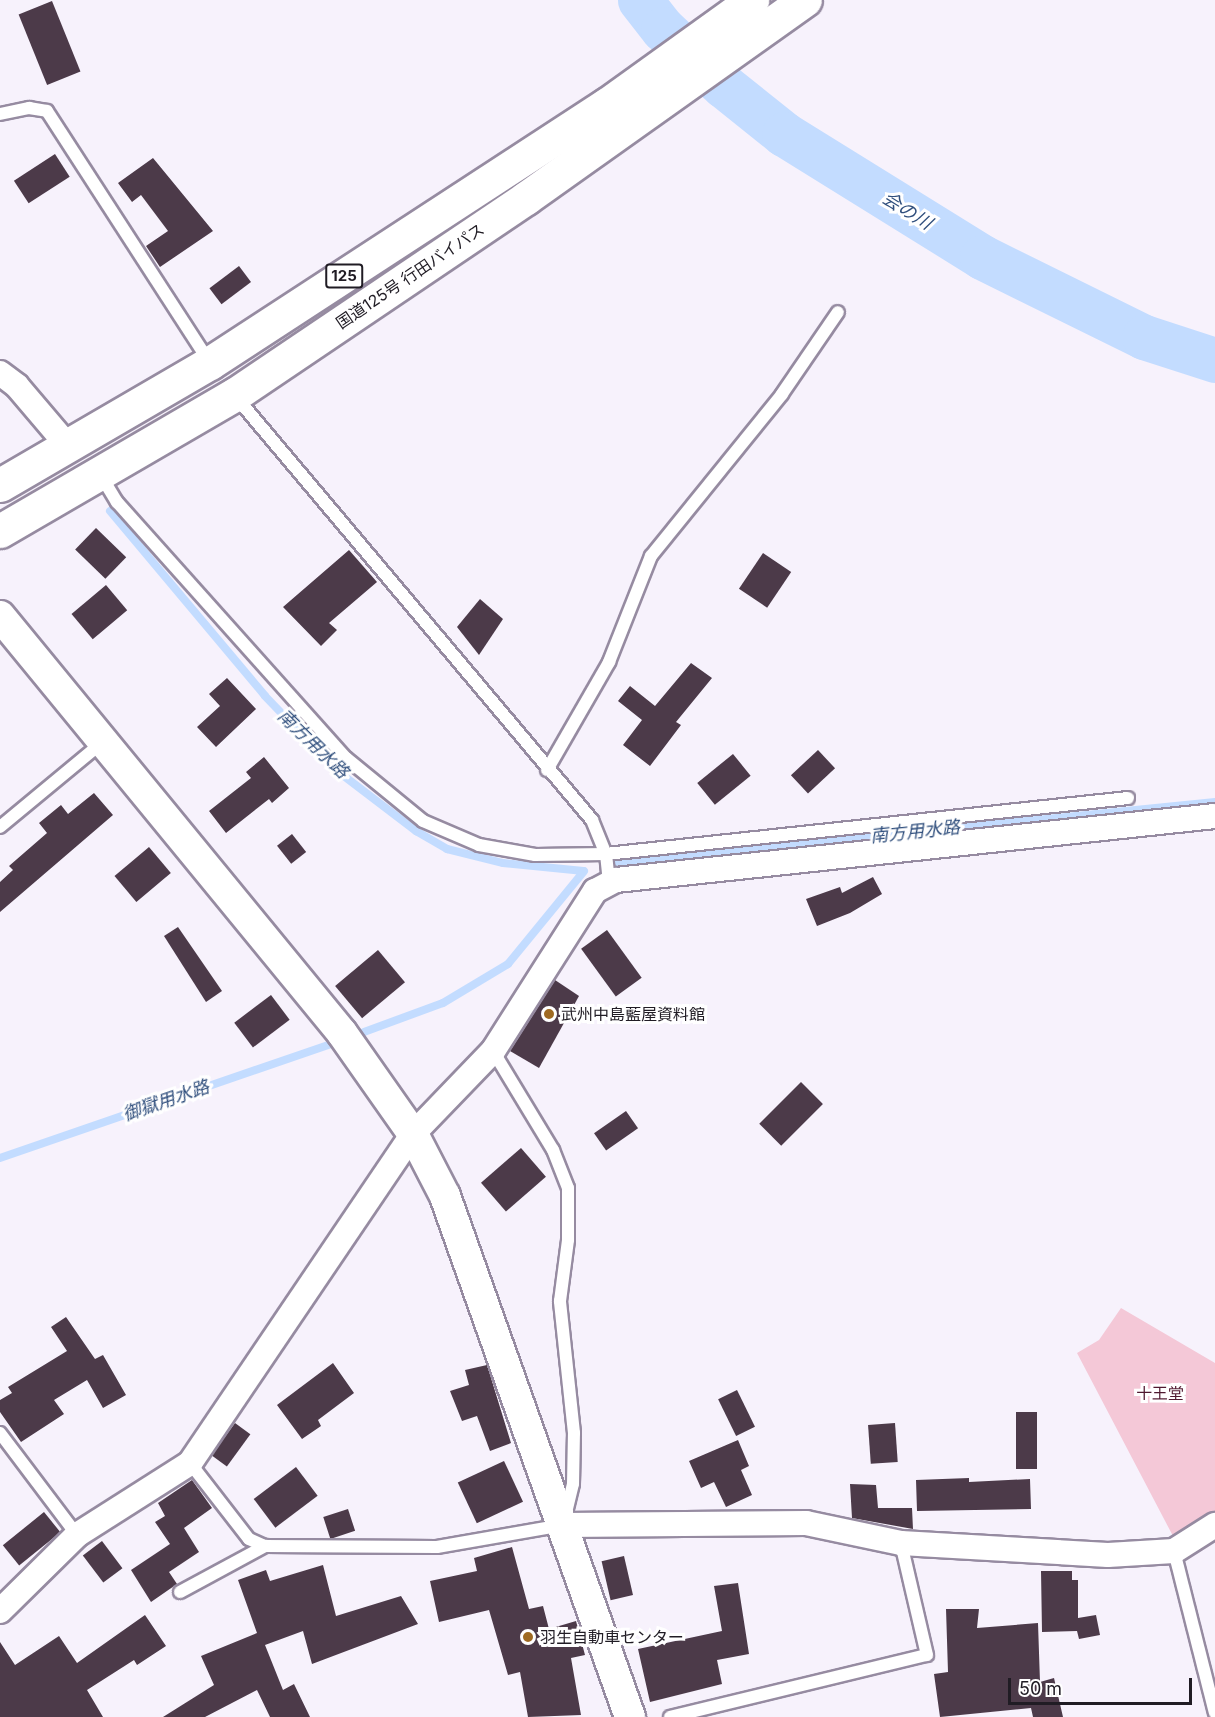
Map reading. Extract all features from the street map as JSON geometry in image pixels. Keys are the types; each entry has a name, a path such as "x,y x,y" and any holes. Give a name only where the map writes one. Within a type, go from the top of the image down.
{"highway":[{"name":"国道125号 行田バイパス","path":"725,40 752,0"},
{"name":"国道125号 行田バイパス","path":"0,531 234,395 725,40 805,0"},
{"name":"国道125号 行田バイパス","path":"0,486 210,363 691,65"}],"street":[{"path":"0,373 17,386 68,446"},
{"path":"0,616 105,740 342,1033 413,1134 445,1196 630,1717"},
{"path":"0,1611 77,1535 190,1463 413,1134 493,1051 595,891 609,884 1215,816"},
{"path":"563,1525 806,1524 901,1543 1089,1554 1174,1551 1215,1525"}],"lane":[{"path":"0,114 29,108 47,111 103,191 210,363"},
{"path":"547,770 609,662 651,556 782,394 838,312"},
{"path":"234,395 456,656 547,770 592,820 606,854 609,884"},
{"path":"100,474 117,502 162,555 346,758 423,821 479,845 535,855 606,854 1128,798"},
{"path":"0,827 105,740"},
{"path":"190,1463 249,1539 265,1546 437,1547 563,1525 573,1484 574,1433 560,1301 568,1240 568,1188 553,1150 493,1051"},
{"path":"0,1433 77,1535"},
{"path":"670,1717 927,1655 901,1543"},
{"path":"180,1592 265,1546"},
{"path":"1174,1551 1215,1713"}],"green space":[{"name":"十王堂","path":"1121,1308 1215,1363 1215,1514 1174,1538 1077,1353 1099,1340"}],"building":[{"path":"52,1 80,71 47,85 19,14"},
{"path":"55,154 70,177 29,203 14,181"},
{"path":"153,158 213,231 160,267 146,246 168,231 141,195 132,202 118,183"},
{"path":"239,266 251,282 221,304 209,288"},
{"path":"96,528 126,557 105,579 75,550"},
{"path":"349,550 377,582 329,623 337,630 321,646 283,607"},
{"path":"763,553 791,572 767,608 739,589"},
{"path":"106,585 127,610 93,639 72,614"},
{"path":"480,599 503,619 479,655 457,627"},
{"path":"691,663 712,678 676,722 681,725 650,766 623,745 642,720 618,701 630,686 655,706"},
{"path":"227,678 256,709 216,747 197,727 220,706 209,694"},
{"path":"818,750 835,768 808,794 791,775"},
{"path":"733,754 751,776 715,805 697,783"},
{"path":"264,757 289,788 272,803 269,799 226,833 209,811 251,778 246,772"},
{"path":"94,793 113,815 0,912 0,882 13,870 9,866 47,833 39,823 61,805 68,814"},
{"path":"292,834 306,852 291,864 277,846"},
{"path":"149,847 171,873 136,902 115,876"},
{"path":"873,877 882,894 850,913 817,926 806,899 840,887 842,893"},
{"path":"178,927 222,991 206,1002 164,936"},
{"path":"607,930 642,978 616,997 581,949"},
{"path":"378,950 405,982 362,1018 335,986"},
{"name":"武州中島藍屋資料館","path":"555,980 579,996 539,1068 510,1051"},
{"path":"271,995 290,1020 253,1047 234,1023"},
{"path":"801,1082 823,1104 781,1146 759,1124"},
{"path":"626,1111 638,1128 606,1151 594,1133"},
{"path":"521,1148 546,1177 506,1211 481,1183"},
{"path":"66,1317 95,1359 103,1355 126,1395 103,1408 87,1380 54,1400 64,1414 21,1442 0,1412 0,1400 12,1393 8,1387 67,1351 51,1327"},
{"path":"333,1363 354,1393 318,1420 321,1426 302,1439 277,1405"},
{"path":"487,1365 511,1443 490,1451 477,1416 462,1421 450,1391 469,1385 465,1370"},
{"path":"737,1390 755,1427 736,1436 718,1399"},
{"path":"1016,1412 1037,1412 1037,1469 1016,1469"},
{"path":"235,1423 250,1434 227,1467 211,1455"},
{"path":"895,1423 898,1462 871,1464 868,1425"},
{"path":"738,1440 749,1466 741,1470 752,1495 726,1507 714,1482 701,1488 689,1461"},
{"path":"504,1461 523,1502 477,1523 458,1483"},
{"path":"296,1467 318,1496 275,1528 254,1499"},
{"path":"969,1478 969,1482 1030,1479 1031,1509 917,1511 916,1480"},
{"path":"192,1480 212,1508 184,1528 199,1552 169,1572 177,1584 151,1602 131,1570 170,1544 155,1522 165,1516 158,1503"},
{"path":"850,1484 876,1485 878,1508 912,1508 913,1529 852,1518"},
{"path":"348,1509 355,1531 330,1539 323,1517"},
{"path":"44,1512 60,1532 19,1566 3,1545"},
{"path":"102,1541 122,1568 103,1583 83,1555"},
{"path":"512,1547 529,1609 543,1606 549,1629 576,1621 585,1655 571,1658 581,1715 528,1717 520,1672 508,1675 489,1610 439,1622 430,1581 477,1571 474,1558"},
{"path":"624,1556 633,1595 611,1600 602,1561"},
{"path":"323,1565 336,1616 401,1596 418,1624 312,1664 303,1631 265,1645 283,1690 294,1684 310,1717 270,1717 257,1690 205,1717 163,1717 214,1685 201,1656 257,1633 238,1580 266,1570 270,1581"},
{"path":"1041,1571 1072,1571 1072,1580 1078,1580 1078,1618 1096,1615 1100,1635 1079,1639 1077,1631 1042,1632"},
{"path":"738,1583 749,1654 717,1660 722,1684 650,1702 638,1649 722,1631 714,1586"},
{"path":"946,1609 979,1609 977,1628 1038,1623 1040,1682 1054,1678 1063,1717 1033,1717 1031,1708 940,1717 934,1674 948,1672"},
{"path":"145,1615 166,1646 137,1665 134,1660 87,1690 103,1717 0,1717 0,1642 15,1665 59,1636 77,1663"}],"waterway":[{"name":"会の川","path":"640,0 663,29 724,86 784,134 982,257 1144,337 1215,360"},
{"name":"南方用水路","path":"110,511 265,696 336,770 416,831 447,849 503,863 584,871"},
{"name":"南方用水路","path":"615,862 1215,802"},
{"name":"御獄用水路","path":"364,1032 443,1003 508,964 584,871"},
{"name":"御獄用水路","path":"0,1158 332,1044"}],"place":[{"name":"武州中島藍屋資料館","path":"549,1014"},
{"name":"羽生自動車センター","path":"528,1637"}]}
